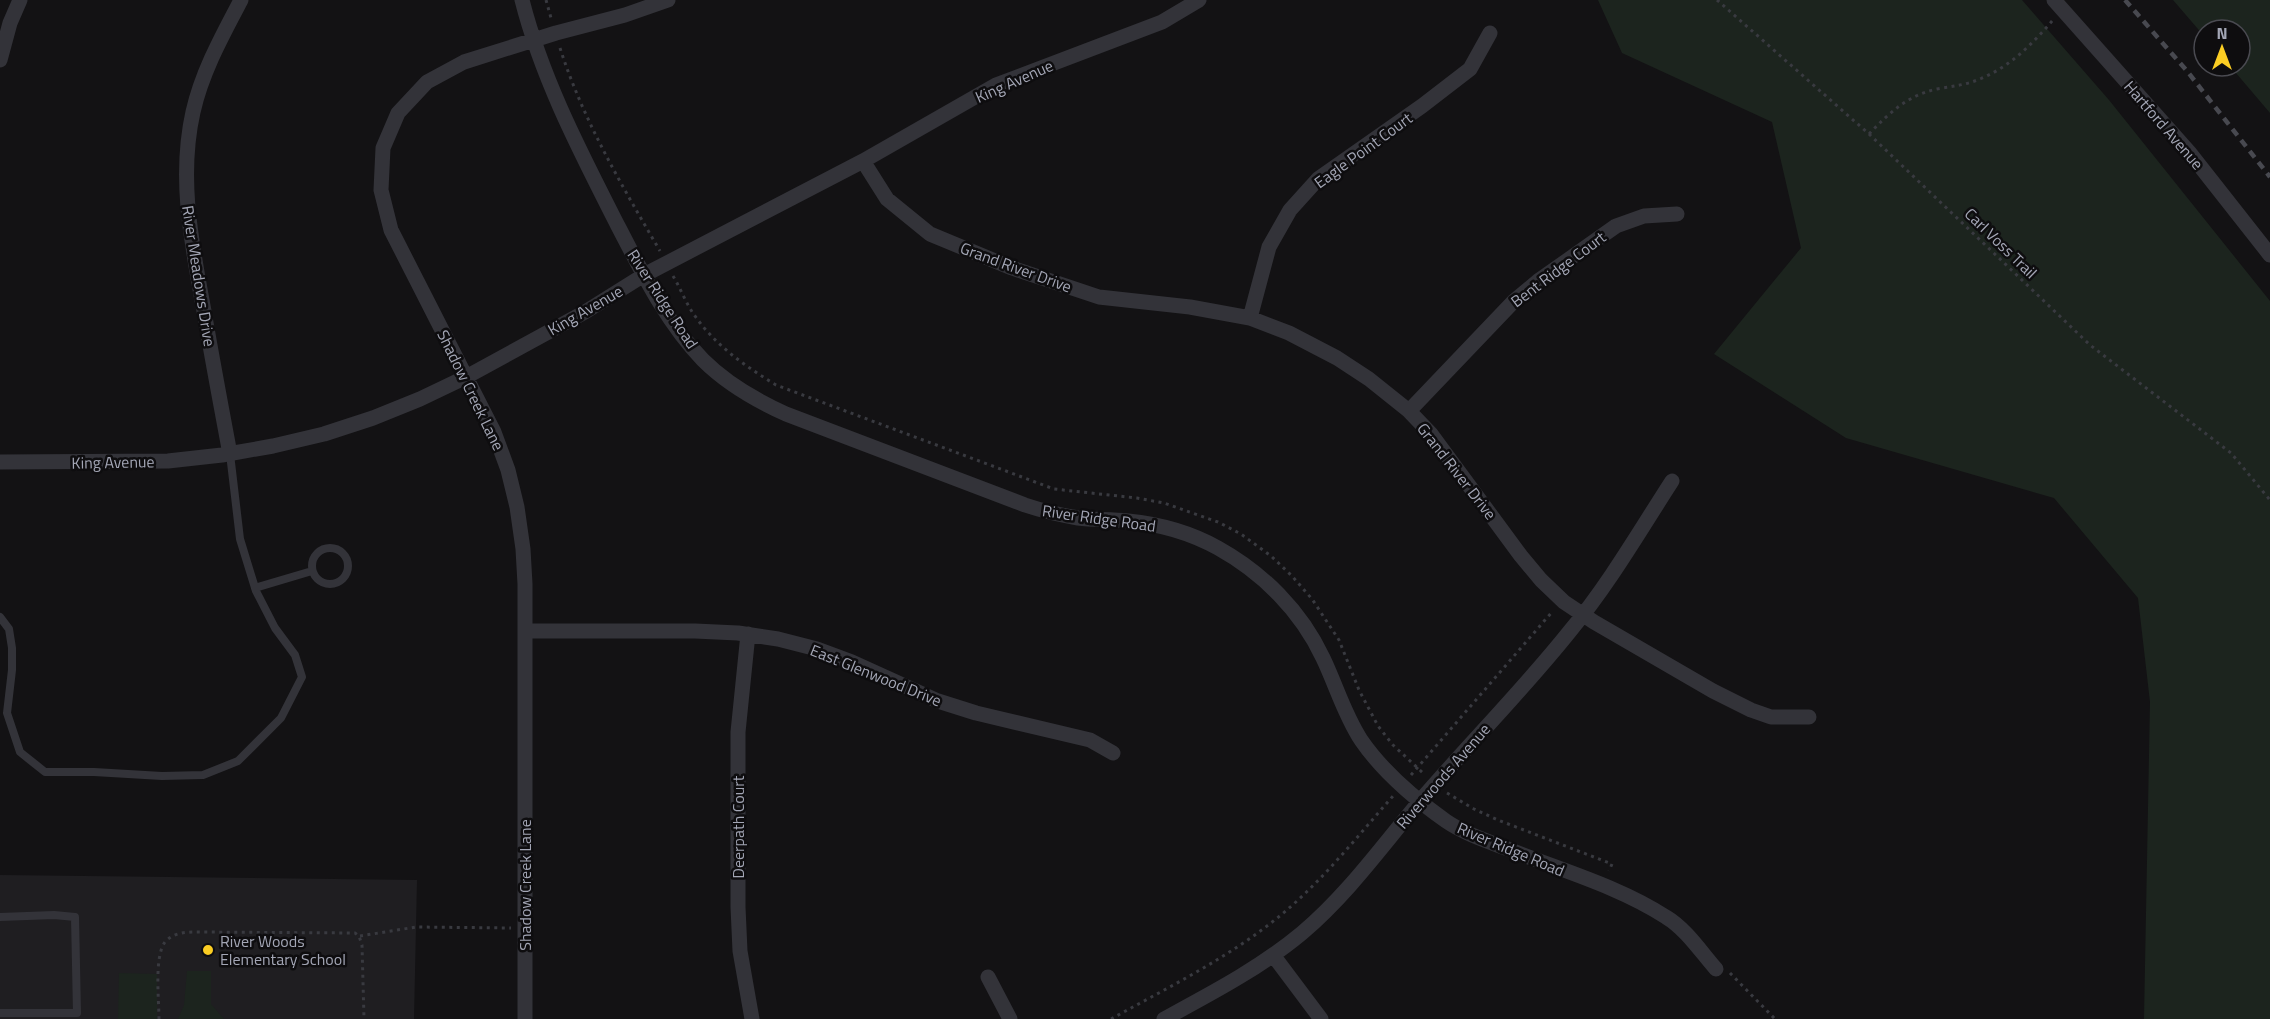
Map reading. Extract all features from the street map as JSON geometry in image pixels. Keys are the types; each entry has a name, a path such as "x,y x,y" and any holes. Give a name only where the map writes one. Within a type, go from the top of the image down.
{"street":[{"path":"0,60 10,24 20,0"},
{"name":"River Meadows Drive","path":"230,454 193,249 187,202 186,162 193,112 204,80 215,49 242,0"},
{"name":"River Ridge Road","path":"522,0 534,40 560,108 644,275 683,336 703,360 728,382 755,400 786,414 1025,505 1051,513 1080,518 1128,521 1158,526 1188,535 1217,548 1245,565 1290,606 1308,631 1323,658 1346,715 1362,741 1379,763 1420,801 1449,822 1474,836 1626,895 1668,918 1687,935 1716,969"},
{"name":"Shadow Creek Lane","path":"525,1019 525,632 523,549 517,507 494,432 391,230 381,190 382,148 398,113 427,82 464,62 625,15 668,0"},
{"name":"King Avenue","path":"0,462 168,461 230,454 324,434 373,418 466,377 585,312 644,275 863,161 996,85 1162,22 1199,0"},
{"name":"Hartford Avenue","path":"2054,0 2189,152 2270,255"},
{"name":"Eagle Point Court","path":"1250,318 1269,247 1290,210 1318,179 1404,119 1470,69 1490,33"},
{"name":"Grand River Drive","path":"863,161 888,200 930,234 1012,268 1099,297 1250,318 1289,333 1337,358 1369,378 1409,411 1431,434 1521,556 1564,602 1713,691 1751,710 1771,717 1809,717"},
{"name":"Bent Ridge Court","path":"1409,411 1509,306 1538,281 1616,226 1644,216 1677,214"},
{"name":"Riverwoods Avenue","path":"1164,1019 1228,984 1273,955 1303,932 1333,904 1583,615 1672,481"},
{"name":"East Glenwood Drive","path":"525,632 695,631 748,634 817,649 852,662 938,701 976,713 1090,740 1113,753"},
{"name":"Deerpath Court","path":"748,634 738,732 738,907 740,951 752,1019"},
{"path":"1273,955 1321,1019"},
{"path":"988,977 1010,1019"}],"lane":[{"path":"0,617 9,629 12,648 7,713 20,752 45,772 202,775 238,761 281,718 303,677 296,656 274,627 255,588 240,539 230,454"},
{"path":"324,549 341,550 348,560 347,572 334,584 322,582 312,571 315,556 324,549"},
{"path":"255,588 312,571"},
{"path":"0,917 75,916 77,1013 0,1013"}],"path":[{"path":"546,0 552,22"},
{"name":"Carl Voss Trail","path":"1717,0 1869,134 2090,345 2231,453 2270,500"},
{"path":"1869,134 1903,102 1919,94 1962,86 2007,66 2055,18"},
{"path":"559,43 588,120 662,255"},
{"path":"1409,778 1555,608"},
{"path":"1111,1019 1219,959 1277,919 1319,880 1395,794"},
{"path":"159,1019 161,950 165,942 181,932 352,932 359,936 416,927 525,928"},
{"path":"359,936 362,945 364,1019"}],"shaded area":[{"path":"1598,0 2022,0 2109,100 2270,301 2270,1019 2144,1019 2150,702 2138,598 2054,498 1846,438 1714,354 1801,248 1772,122 1622,53"},
{"path":"2173,0 2270,0 2270,113 2240,78 2252,78 2252,18 2192,18 2192,22"},
{"name":"River Woods Elementary School","path":"0,875 417,880 414,1019 0,1019"},
{"path":"187,971 211,971 211,1004 224,1019 178,1019 184,1005"},
{"path":"119,973 157,974 157,1019 118,1019"}],"railway":[{"path":"2125,0 2187,71 2270,177"}],"place":[{"name":"River Woods Elementary School","path":"208,950"}]}
